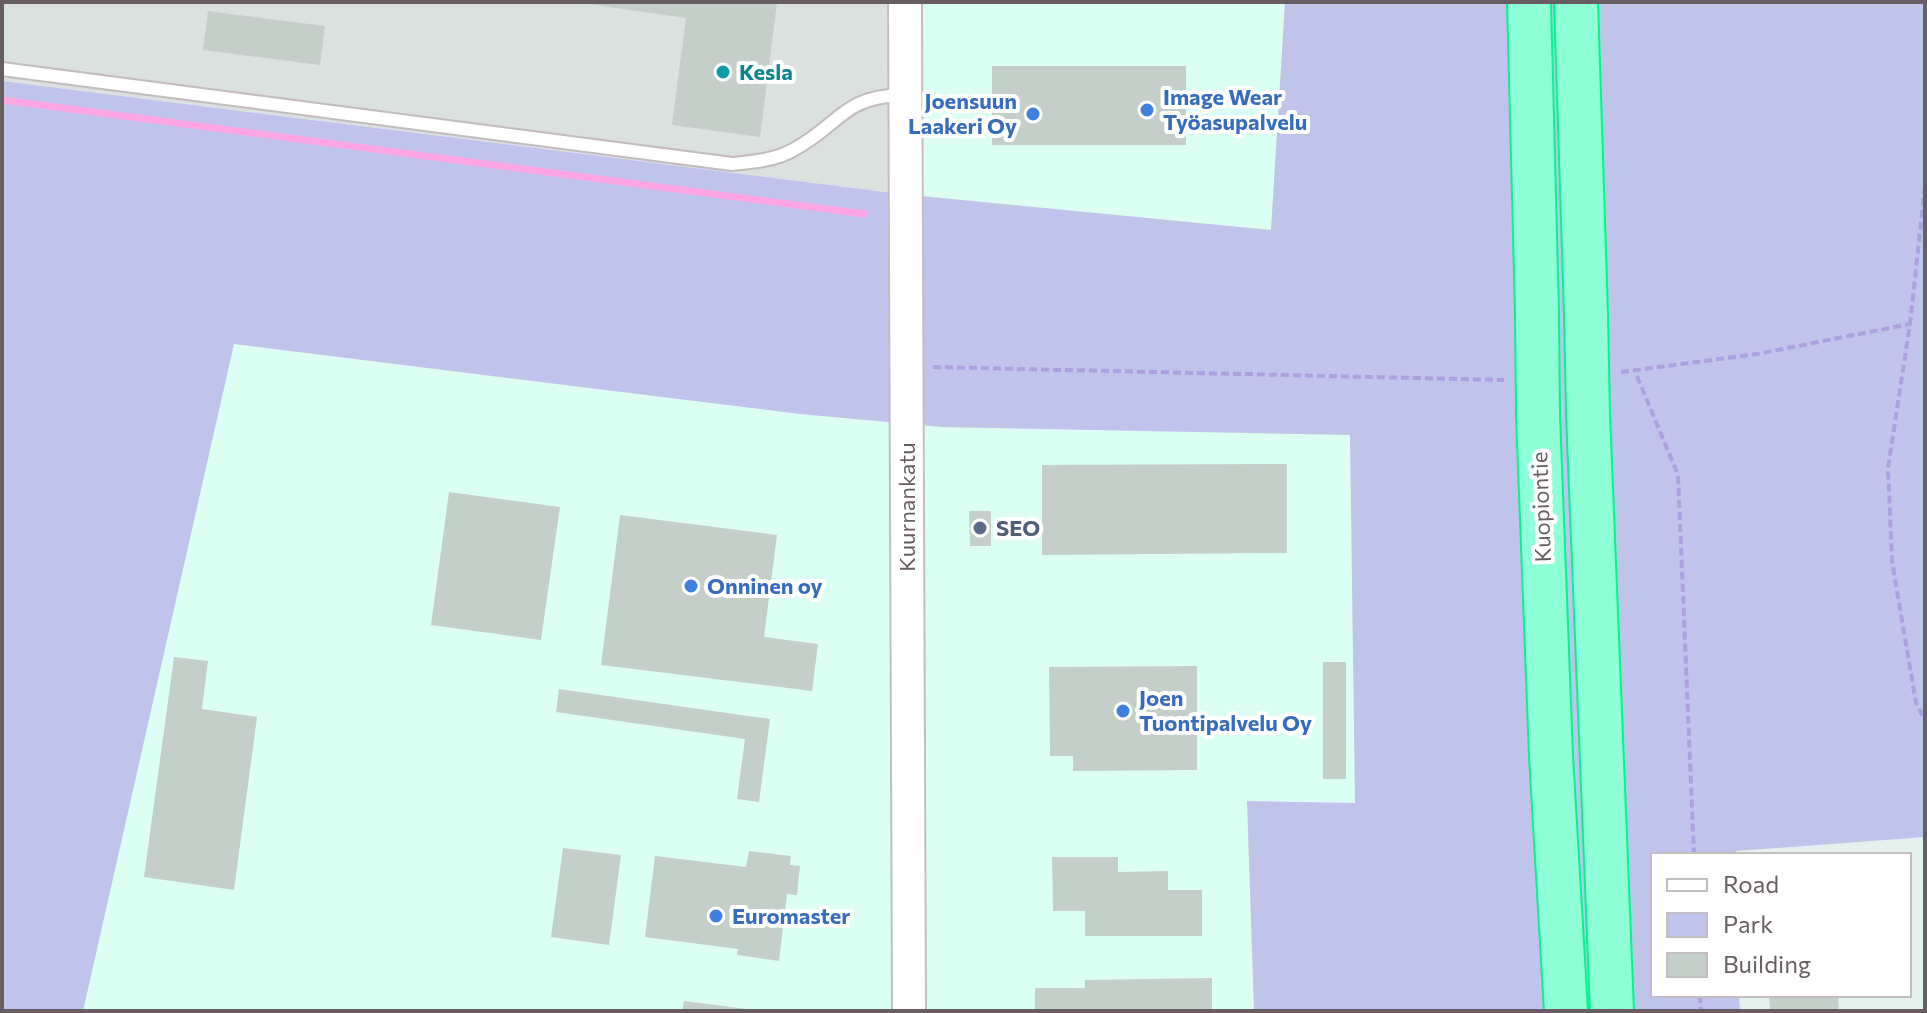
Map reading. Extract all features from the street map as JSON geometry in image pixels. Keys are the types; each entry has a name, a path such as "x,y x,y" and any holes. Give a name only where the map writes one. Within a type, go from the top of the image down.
{"highway":[{"name":"Kuopiontie","path":"1529,2 1538,415 1551,756 1566,1011"},
{"path":"1576,2 1588,414 1612,1011"}],"street":[{"name":"Kuurnankatu","path":"905,2 909,1011"}],"lane":[{"path":"2,69 732,164 791,152 832,124 854,103 877,96 906,95"}],"path":[{"path":"1925,186 1910,324 1888,468 1892,561 1916,703 1925,720"},
{"path":"1619,372 1757,354 1910,324"},
{"path":"906,366 1504,380"},
{"path":"1637,376 1678,475 1694,853"}],"shaded area":[{"path":"2,2 906,2 901,194 2,81"},
{"path":"906,2 1285,2 1271,230 901,194"},
{"path":"233,344 800,414 942,427 1351,434 1355,803 1247,801 1254,1011 83,1011"}],"green space":[{"path":"1285,2 1925,2 1925,837 1736,853 1651,853 1651,997 1739,997 1740,1011 1254,1011 1247,801 1355,803 1350,435 942,427 800,414 234,344 83,1011 2,1011 2,81 901,194 1271,230"}],"building":[{"name":"Kesla","path":"574,2 777,2 760,137 672,125 686,18"},
{"path":"208,11 325,26 320,65 203,50"},
{"path":"992,66 1186,66 1186,145 992,145"},
{"path":"1287,464 1287,553 1042,555 1042,465"},
{"path":"449,492 560,507 541,640 431,625"},
{"name":"SEO","path":"969,511 991,511 991,546 970,546"},
{"name":"Onninen oy","path":"620,515 777,535 764,637 818,644 812,691 601,665"},
{"path":"174,657 208,661 202,709 257,717 234,890 144,877"},
{"path":"1323,662 1346,662 1346,779 1323,779"},
{"name":"Joen Tuontipalvelu Oy","path":"1197,666 1197,770 1073,771 1073,756 1050,756 1049,667"},
{"path":"559,689 770,719 759,802 737,799 745,739 556,712"},
{"path":"563,848 621,855 609,945 551,937"},
{"name":"Euromaster","path":"749,851 791,856 790,865 800,866 797,895 787,894 779,961 737,955 738,949 645,937 655,856 746,867"},
{"path":"1052,857 1118,857 1118,872 1168,871 1168,890 1202,890 1202,936 1085,936 1085,911 1053,911"},
{"path":"1212,978 1212,1011 1035,1011 1035,988 1085,988 1085,980"},
{"path":"1769,997 1838,997 1839,1011 1770,1011"},
{"path":"684,1001 747,1009 682,1011"}],"waterway":[{"path":"2,100 864,214"}],"place":[{"name":"Kesla","path":"723,72"},
{"name":"Image Wear Työasupalvelu","path":"1147,110"},
{"name":"Joensuun Laakeri Oy","path":"1033,114"},
{"name":"SEO","path":"980,528"},
{"name":"Onninen oy","path":"691,586"},
{"name":"Joen Tuontipalvelu Oy","path":"1123,711"},
{"name":"Euromaster","path":"716,916"}]}
